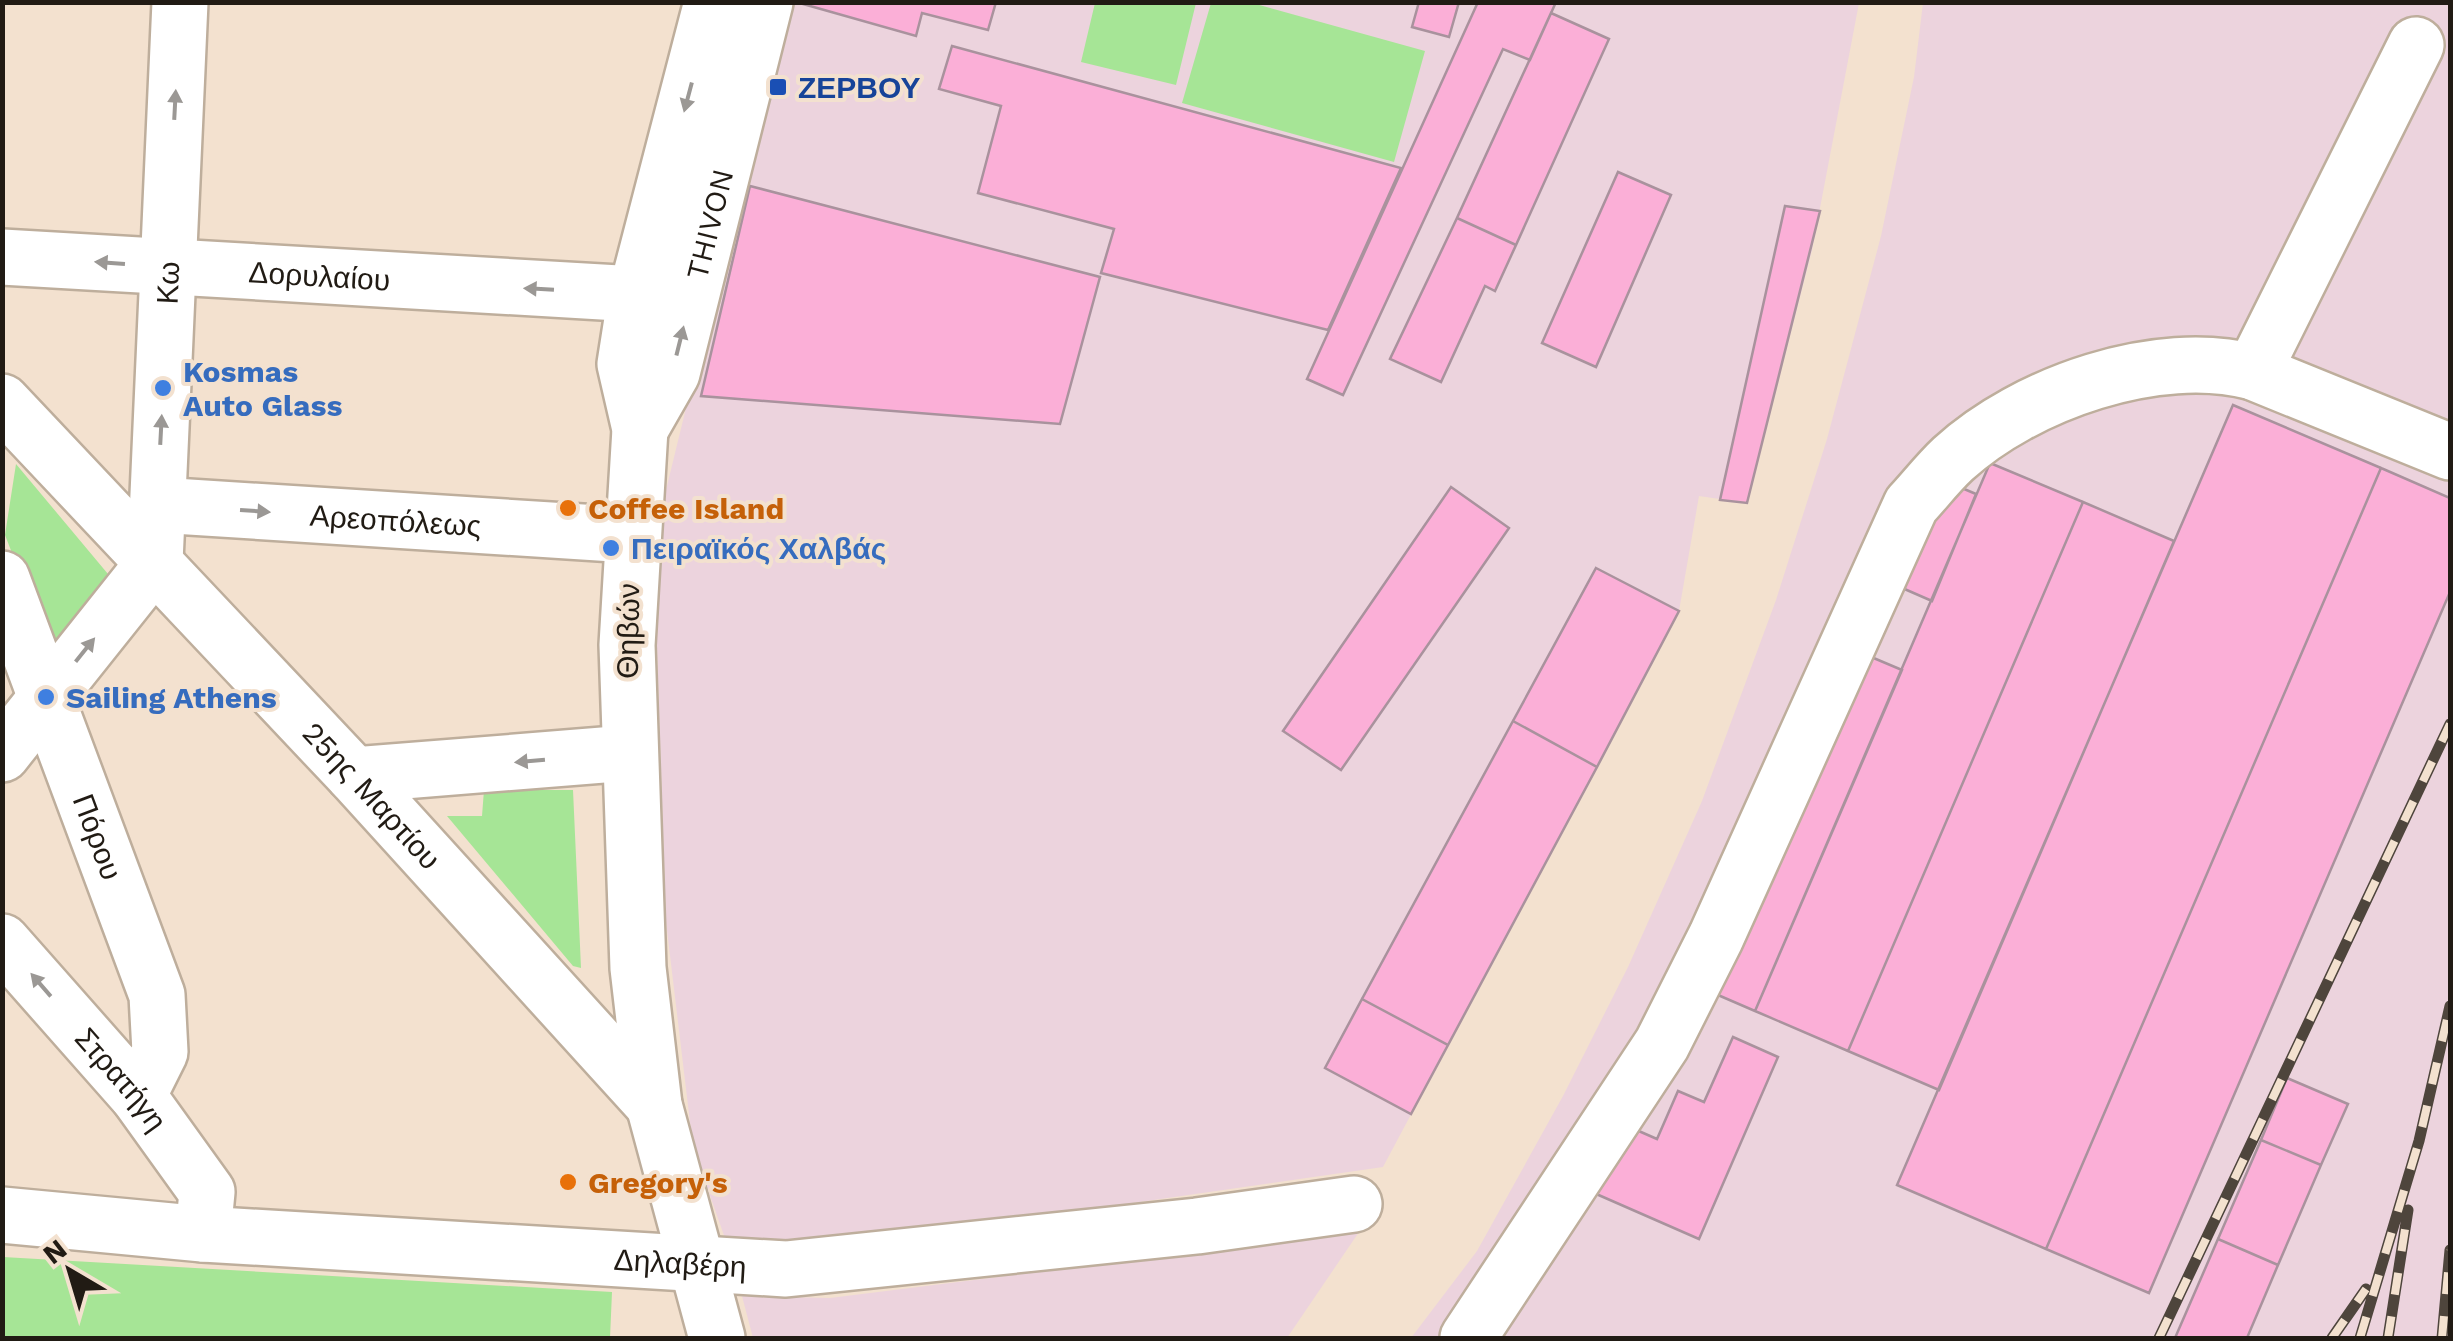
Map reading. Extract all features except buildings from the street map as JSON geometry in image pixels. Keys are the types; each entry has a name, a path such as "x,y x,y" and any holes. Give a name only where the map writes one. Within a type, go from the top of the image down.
{"street":[{"name":"Κω","path":"155,562 180,2"},
{"name":"Θηβών","path":"712,2 636,294 626,364 640,429 630,534 628,753 638,968 654,1105 717,1338"},
{"name":"THIVON","path":"640,429 672,373 765,2"},
{"path":"2253,372 2416,45"},
{"name":"Δορυλαίου","path":"2,256 636,294"},
{"path":"1468,1338 1662,1044 1716,937 1911,505 1954,458 2004,424 2074,389 2172,364 2220,363 2253,372 2450,452"},
{"name":"25ης Μαρτίου","path":"2,402 354,775 654,1105"},
{"name":"Αρεοπόλεως","path":"158,505 630,534"},
{"path":"2,754 155,562"},
{"name":"Πόρου","path":"2,578 157,995 160,1052 138,1096"},
{"path":"354,775 628,753"},
{"name":"Στρατήγη","path":"2,942 138,1096 207,1192 203,1234"},
{"name":"Δηλαβέρη","path":"2,1215 203,1234 697,1265 824,1268 1354,1204"},
{"name":"Θηβών","path":"680,1338 697,1265"}],"shaded area":[{"path":"795,3 1859,3 1812,250 1747,503 1699,496 1679,611 1383,1167 833,1246 727,1244 693,1147 666,922 655,586 666,490"},
{"path":"1923,3 2450,3 2450,1338 1411,1338 1477,1251 1563,1096 1628,967 1702,801 1776,600 1827,439 1881,236 1914,77"},
{"path":"1359,1232 1287,1338 753,1338 742,1296 830,1298"}],"green space":[{"path":"1095,3 1196,3 1176,85 1081,62"},
{"path":"1211,3 1252,3 1425,51 1394,162 1182,103"},
{"path":"16,464 113,580 52,656 5,535"},
{"path":"484,790 573,790 581,968 573,966 447,816 482,816"},
{"path":"3,1257 612,1292 610,1338 3,1338"}],"railway":[{"path":"2159,1338 2450,724"},
{"path":"2360,1338 2419,1141 2450,1006"},
{"path":"2388,1338 2408,1210"},
{"path":"2442,1338 2450,1250"},
{"path":"2332,1338 2366,1289"}],"place":[{"name":"ΖΕΡΒΟΥ","path":"778,87"},
{"name":"Kosmas Auto Glass","path":"163,388"},
{"name":"Coffee Island","path":"568,508"},
{"name":"Πειραϊκός Χαλβάς","path":"611,548"},
{"name":"Sailing Athens","path":"46,697"},
{"name":"Gregory's","path":"568,1182"}]}
